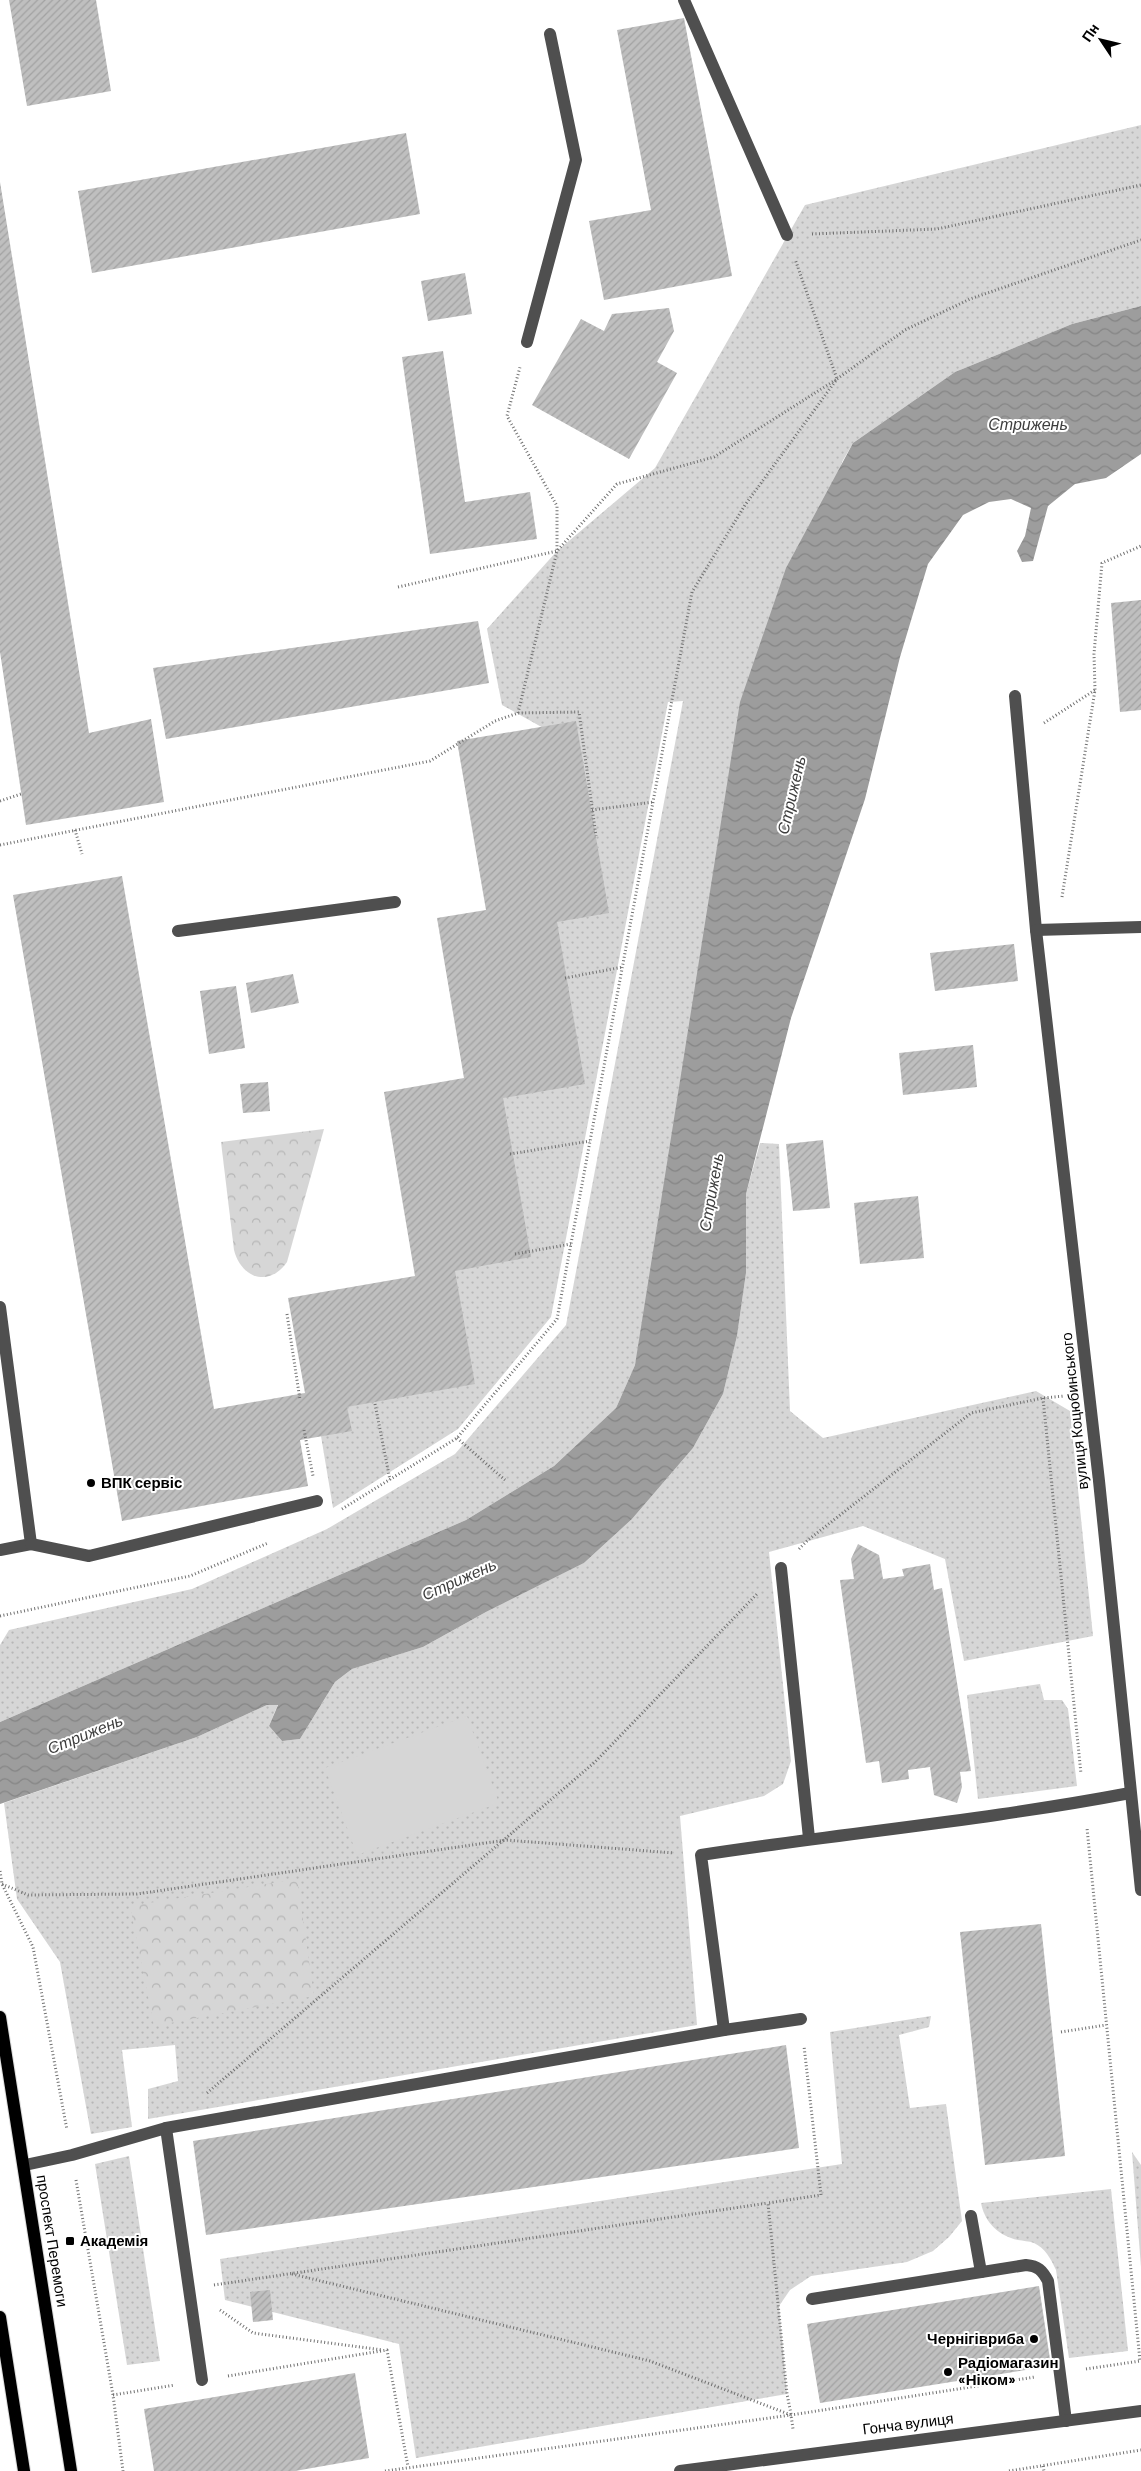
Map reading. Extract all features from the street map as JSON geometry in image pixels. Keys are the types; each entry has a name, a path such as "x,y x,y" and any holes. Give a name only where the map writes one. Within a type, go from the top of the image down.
{"main road":[{"name":"проспект Перемоги","path":"0,2017 70,2471"},
{"path":"0,2317 24,2471"}],"street":[{"path":"684,0 786,235"},
{"path":"527,342 576,160 550,34"},
{"name":"вулиця Коцюбинського","path":"1015,696 1036,930 1089,1394 1141,1890"},
{"path":"178,931 395,902"},
{"path":"1036,930 1141,927"},
{"path":"0,1307 31,1544"},
{"path":"0,1550 31,1544 89,1556 317,1501"},
{"path":"781,1568 809,1838"},
{"path":"724,2030 701,1855 809,1838 1084,1802 1130,1794"},
{"path":"24,2165 72,2155 166,2128 724,2030 801,2019"},
{"path":"166,2128 202,2380"},
{"path":"971,2216 981,2272"},
{"path":"812,2299 1026,2265 1035,2266 1043,2272 1048,2281 1066,2420"},
{"name":"Гонча вулиця","path":"680,2471 1141,2411"}],"path":[{"path":"837,379 786,235 937,229 1141,185"},
{"path":"398,587 557,552 617,484 714,457 837,379 906,330 970,299 1141,240"},
{"path":"518,713 557,552 556,506 508,416 527,342"},
{"path":"334,1514 457,1438 557,1319 692,592 745,504 837,379"},
{"path":"1057,929 1095,690 1094,654 1102,563 1141,546"},
{"path":"1020,739 1095,690"},
{"path":"0,845 430,761 495,721 518,713 580,712 596,836"},
{"path":"0,802 21,794"},
{"path":"592,810 654,802"},
{"path":"75,830 82,854"},
{"path":"565,978 623,967"},
{"path":"510,1154 590,1141"},
{"path":"515,1254 571,1244"},
{"path":"287,1314 300,1400"},
{"path":"204,2096 596,1762 808,1540 971,1413 1044,1398 1089,1394"},
{"path":"385,2471 791,2414 1141,2361 1044,1398"},
{"path":"375,1404 390,1480"},
{"path":"457,1438 505,1480"},
{"path":"0,1616 190,1576 277,1539"},
{"path":"2,1884 28,1895 137,1894 506,1840 701,1855"},
{"path":"0,1871 2,1884 34,1947 113,2395 123,2471"},
{"path":"188,2288 821,2195 801,2019"},
{"path":"1061,2032 1106,2025"},
{"path":"768,2203 787,2394 798,2455"},
{"path":"289,2274 650,2361 791,2414"},
{"path":"188,2288 253,2333 387,2350"},
{"path":"113,2395 387,2350"},
{"path":"387,2350 408,2467"},
{"path":"1009,2471 1141,2450"},
{"path":"1043,2466 1044,2471"}],"green space":[{"path":"1141,125 1141,306 1072,324 955,372 853,443 842,462 635,1365 616,1408 554,1466 466,1520 0,1722 0,1645 9,1630 192,1589 327,1529 455,1454 566,1325 683,701 668,702 551,1317 458,1429 333,1508 320,1430 337,1400 432,1384 475,1384 433,1256 485,1085 544,965 563,739 502,705 487,629 557,551 655,468 805,205"},
{"path":"324,1129 287,1262 272,1275 264,1277 249,1273 238,1260 234,1250 221,1142"},
{"path":"760,1143 779,1144 790,1411 823,1438 1036,1391 1070,1411 1093,1636 964,1661 945,1559 863,1526 769,1552 791,1761 783,1784 764,1796 680,1816 697,2025 148,2119 148,2089 178,2081 175,2045 122,2050 132,2127 91,2134 60,1962 17,1899 4,1803 197,1737 267,1705 278,1704 269,1726 282,1741 300,1739 335,1682 352,1669 423,1647 486,1612 584,1563 632,1519 693,1448 723,1394 737,1336 746,1273 746,1194"},
{"path":"1040,1684 1044,1700 1062,1700 1068,1709 1077,1786 978,1799 967,1695"},
{"path":"467,1716 499,1803 357,1855 325,1768"},
{"path":"297,1879 314,1996 154,2026 130,1906"},
{"path":"931,2016 929,2027 899,2035 910,2108 946,2104 962,2221 949,2237 933,2251 907,2262 811,2276 790,2290 779,2306 787,2394 416,2458 399,2344 225,2300 220,2259 842,2164 830,2032"},
{"path":"1132,2152 1141,2165 1141,2267"},
{"path":"129,2156 160,2361 127,2365 95,2164"},
{"path":"1111,2189 1128,2351 1069,2358 1056,2270 1052,2262 1038,2245 1011,2238 994,2228 986,2217 981,2203"}],"water":[{"name":"Стрижень","path":"1141,306 1141,454 1106,478 1075,484 1048,506 1033,561 1022,562 1017,551 1025,536 1031,508 1011,499 989,502 963,515 928,564 900,657 865,799 791,1018 746,1194 746,1273 737,1336 723,1394 693,1448 632,1519 584,1563 486,1612 423,1647 352,1669 335,1682 300,1739 282,1741 269,1726 278,1705 267,1705 197,1737 0,1804 0,1722 466,1520 554,1466 616,1408 635,1365 740,702 786,568 853,443 955,372 1072,324"}],"building":[{"path":"9,0 96,0 111,91 27,106"},
{"path":"684,18 732,276 604,300 589,221 651,210 617,30"},
{"path":"406,133 420,214 92,273 78,191"},
{"path":"0,182 89,733 151,719 164,802 26,825 0,652"},
{"path":"465,273 472,314 428,321 421,281"},
{"path":"669,308 674,331 657,362 677,373 629,459 532,405 581,319 604,331 612,314"},
{"path":"443,351 465,502 530,492 537,539 430,554 402,357"},
{"path":"1141,600 1141,710 1120,712 1111,603"},
{"path":"478,621 489,683 166,739 153,668"},
{"path":"576,721 609,913 557,922 585,1084 503,1098 531,1257 455,1271 475,1384 347,1407 352,1431 300,1440 308,1486 122,1521 13,895 122,876 214,1409 305,1393 288,1298 415,1276 384,1092 464,1078 437,918 486,910 457,741"},
{"path":"1014,944 1018,981 935,991 930,953"},
{"path":"293,974 299,1003 251,1013 246,983"},
{"path":"236,986 245,1048 209,1054 200,991"},
{"path":"973,1045 977,1087 903,1095 899,1053"},
{"path":"268,1082 270,1111 243,1113 240,1084"},
{"path":"823,1140 830,1208 793,1211 786,1144"},
{"path":"918,1196 924,1258 860,1264 854,1203"},
{"path":"858,1544 879,1555 883,1579 904,1576 902,1569 930,1564 934,1590 942,1588 971,1771 960,1772 962,1787 957,1803 934,1795 930,1767 908,1770 909,1779 882,1783 879,1761 866,1763 840,1580 854,1579 851,1559"},
{"path":"1041,1924 1065,2156 985,2165 960,1932"},
{"path":"786,2045 799,2148 206,2235 193,2141"},
{"path":"1039,2286 1051,2366 820,2403 807,2324"},
{"path":"270,2290 273,2320 253,2322 250,2292"},
{"path":"355,2373 369,2458 295,2471 154,2471 144,2409"}],"place":[{"name":"ВПК сервіс","path":"91,1483"},
{"name":"Академія","path":"70,2241"},
{"name":"Чернігівриба","path":"1034,2339"},
{"name":"Радіомагазин «Ніком»","path":"948,2372"}]}
